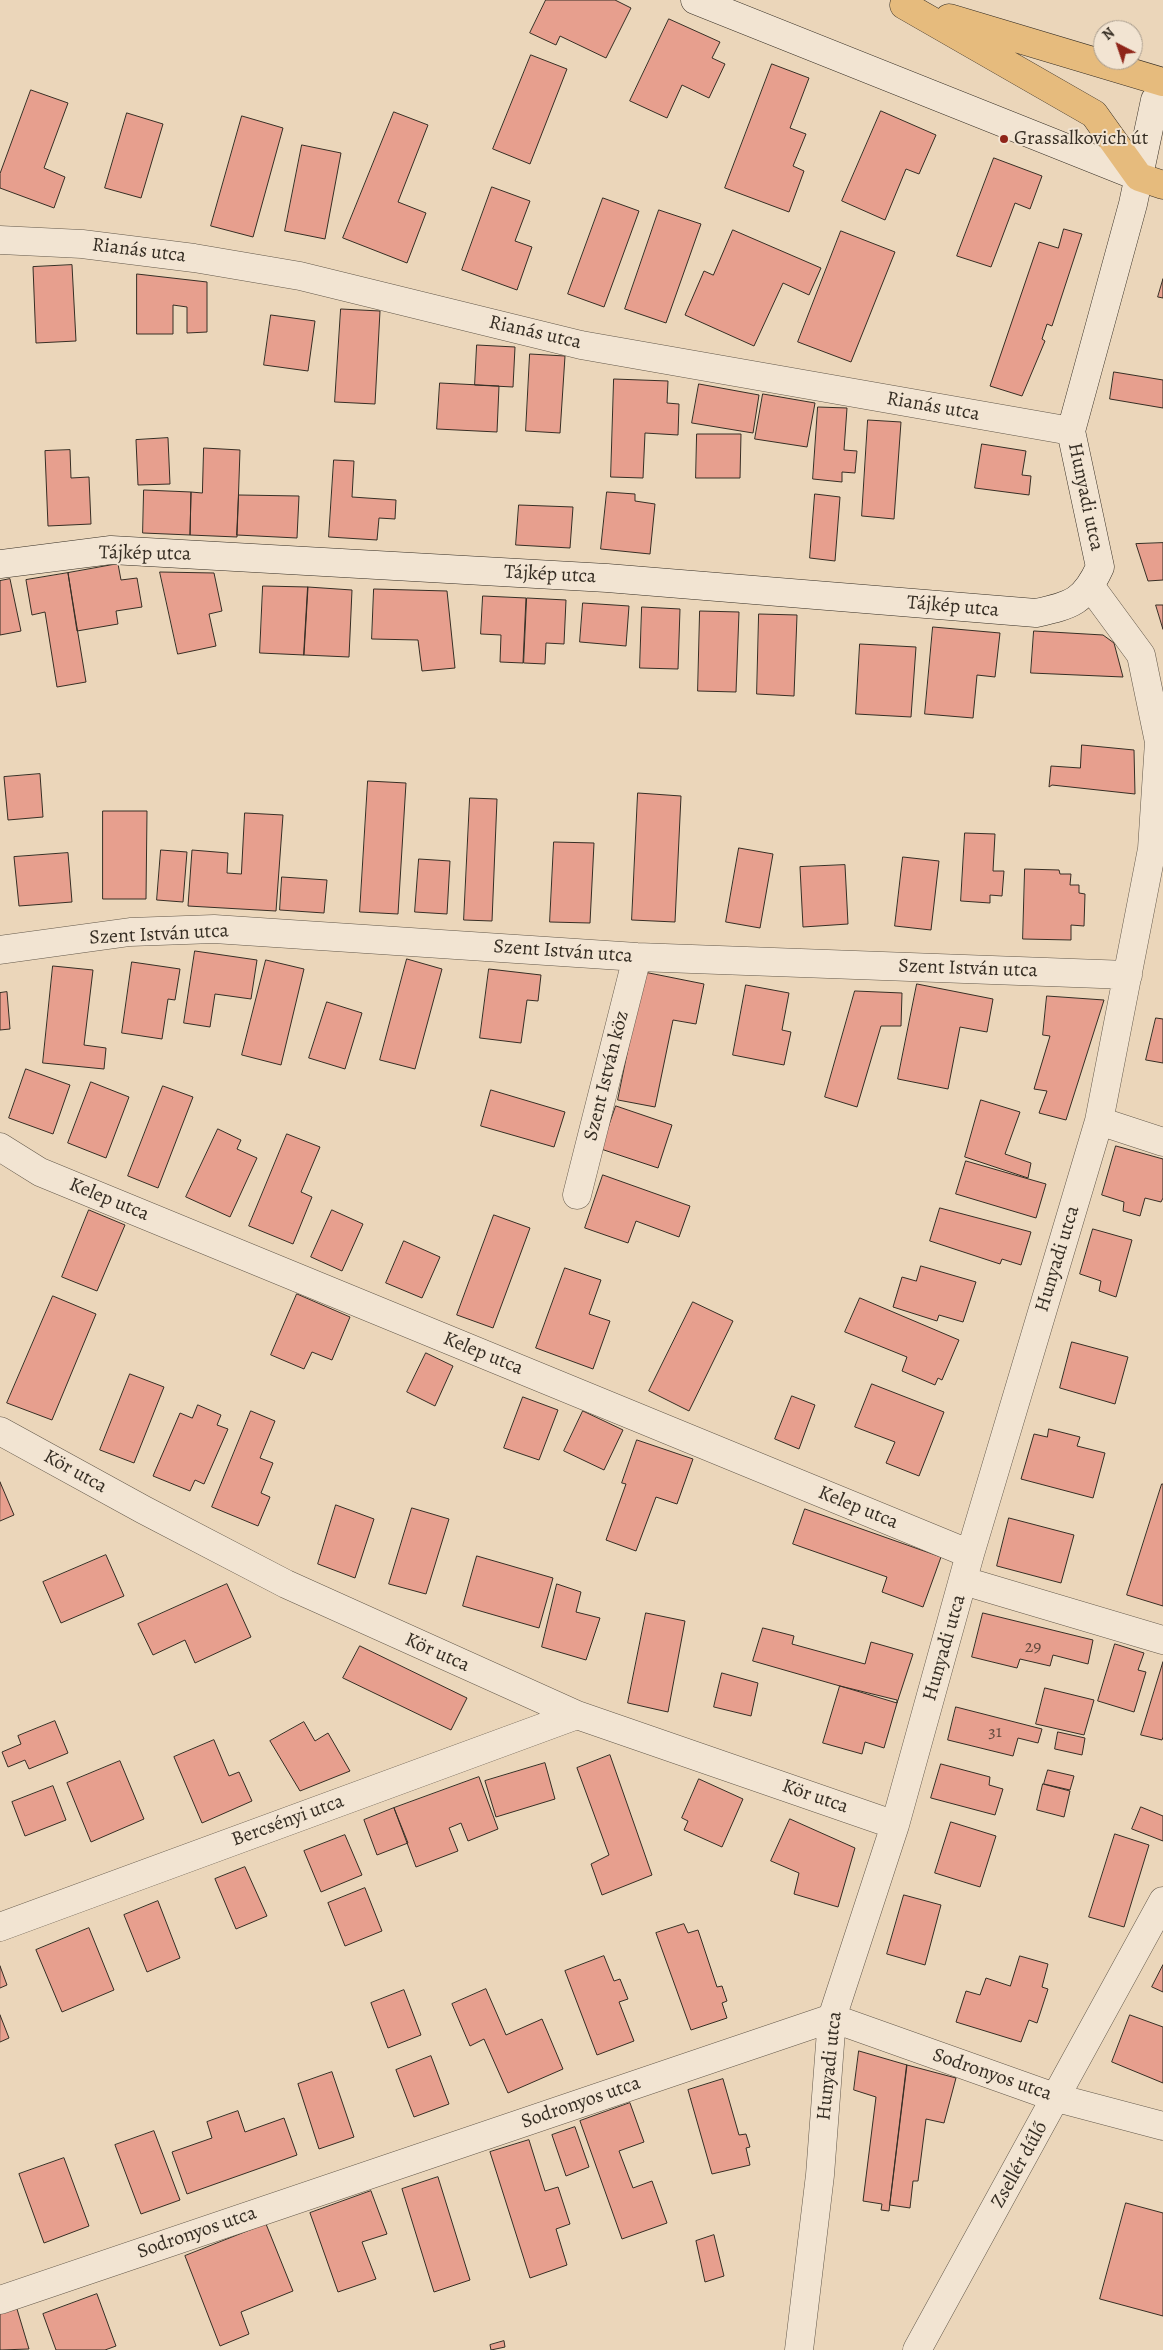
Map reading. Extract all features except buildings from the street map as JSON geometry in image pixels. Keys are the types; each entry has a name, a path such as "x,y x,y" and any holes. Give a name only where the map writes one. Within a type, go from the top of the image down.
{"main road":[{"path":"897,2 1094,114 1151,181"},
{"path":"897,2 1163,82"}],"street":[{"path":"696,0 1151,181"},
{"path":"1151,181 1155,100 1163,93"},
{"path":"1151,181 1163,145"},
{"name":"Hunyadi utca","path":"799,2350 820,2175 832,2018 895,1825 970,1554 1099,1121 1152,849 1159,742 1141,655 1091,587 1100,567 1071,431 1151,181"},
{"name":"Rianás utca","path":"0,240 82,244 194,258 300,276 581,345 1071,431"},
{"name":"Tájkép utca","path":"0,564 111,550 607,578 1036,613 1070,606 1091,587"},
{"name":"Szent István utca","path":"0,950 130,932 214,929 636,957 1128,974"},
{"name":"Szent István köz","path":"578,1195 636,957"},
{"path":"1099,1121 1163,1142"},
{"name":"Kelep utca","path":"0,1147 40,1172 970,1554"},
{"name":"Kör utca","path":"0,1431 144,1510 286,1584 577,1715 895,1825"},
{"path":"964,1581 1163,1640"},
{"name":"Bercsényi utca","path":"0,1927 577,1715"},
{"name":"Zsellér dűlő","path":"917,2350 1057,2098 1163,1901"},
{"name":"Sodronyos utca","path":"0,2300 832,2018 1057,2098 1163,2126"}],"place":[{"name":"Grassalkovich út","path":"1004,139"}]}
